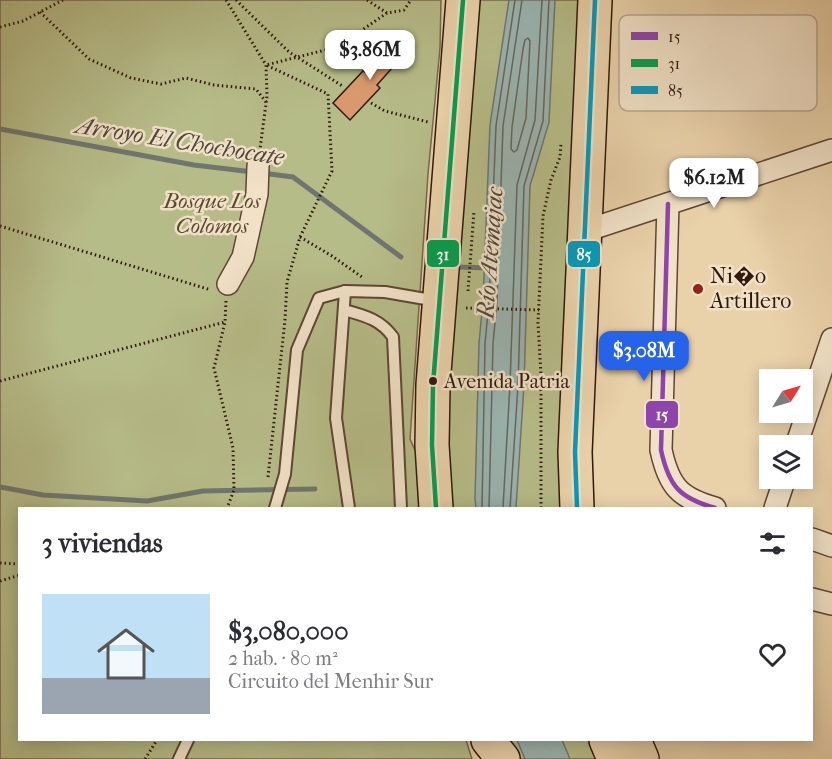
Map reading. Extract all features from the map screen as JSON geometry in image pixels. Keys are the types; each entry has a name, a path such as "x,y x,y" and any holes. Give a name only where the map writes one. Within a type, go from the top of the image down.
{"main road":[{"path":"436,507 432,445 433,385 453,304 454,125 463,0"},
{"path":"577,507 575,452 596,0"},
{"path":"480,741 487,759"},
{"path":"489,741 502,759"},
{"path":"606,741 614,759"},
{"path":"634,741 642,759"}],"street":[{"path":"585,231 832,150"},
{"path":"227,289 243,256 257,194 258,166"},
{"path":"668,204 661,450 664,466 678,490 687,498 712,507"},
{"path":"800,435 832,339"},
{"path":"774,507 781,489"},
{"path":"813,539 832,546"},
{"path":"813,599 832,604"}],"lane":[{"path":"275,507 285,474 297,351 320,298 345,291 385,292 453,304"},
{"path":"345,291 336,418 349,507"},
{"path":"344,310 368,317 384,325 393,337 401,507"},
{"path":"179,759 188,741"}],"path":[{"path":"0,27 23,21 63,0"},
{"path":"226,0 266,65 266,102 258,166"},
{"path":"236,0 297,57 344,87"},
{"path":"367,0 387,13"},
{"path":"266,65 337,47 387,13 404,10 411,0"},
{"path":"40,12 89,59 131,78 162,84 186,78 214,85 256,89 266,102"},
{"path":"266,65 328,94 332,171 300,237 385,292"},
{"path":"371,103 385,111 424,121 454,125"},
{"path":"541,507 542,375 539,310 543,216 551,180 560,158 562,139"},
{"path":"0,226 227,289 225,322 214,368 233,448 234,490 227,507"},
{"path":"453,304 469,281 471,254"},
{"path":"453,304 539,310"},
{"path":"0,381 225,322"},
{"path":"0,562 18,564"},
{"path":"0,581 18,576"},
{"path":"145,759 155,741"}],"green space":[{"name":"Bosque Los Colomos","path":"0,0 441,0 440,48 428,174 410,439 422,466 425,507 18,507 18,741 466,741 472,759 0,759"},
{"path":"471,0 581,0 562,358 569,507 445,507 455,196"},
{"path":"491,741 589,741 600,759 499,759"}],"water":[{"name":"Río Atemajac","path":"509,0 555,0 549,122 530,186 524,385 516,507 476,507 475,499 479,343 483,301 490,125"},
{"path":"517,741 562,741 570,759 525,759"}],"building":[{"path":"394,39 409,49 377,85 380,88 350,120 333,103"}],"waterway":[{"name":"Arroyo El Chochocate","path":"0,129 194,165 253,172"},
{"name":"Arroyo El Chochocate","path":"262,173 293,177 401,257"},
{"name":"Río Atemajac","path":"456,267 490,268"},
{"path":"0,487 43,495 147,501 203,491 315,489"}],"transit line":[{"name":"31","path":"436,507 432,445 433,385 463,0"},
{"name":"85","path":"577,507 575,452 595,0"},
{"name":"15","path":"668,204 661,450 668,473 678,489 693,500 712,507"}],"place":[{"name":"Ni�o Artillero","path":"698,289"},
{"name":"Avenida Patria","path":"433,381"}]}
